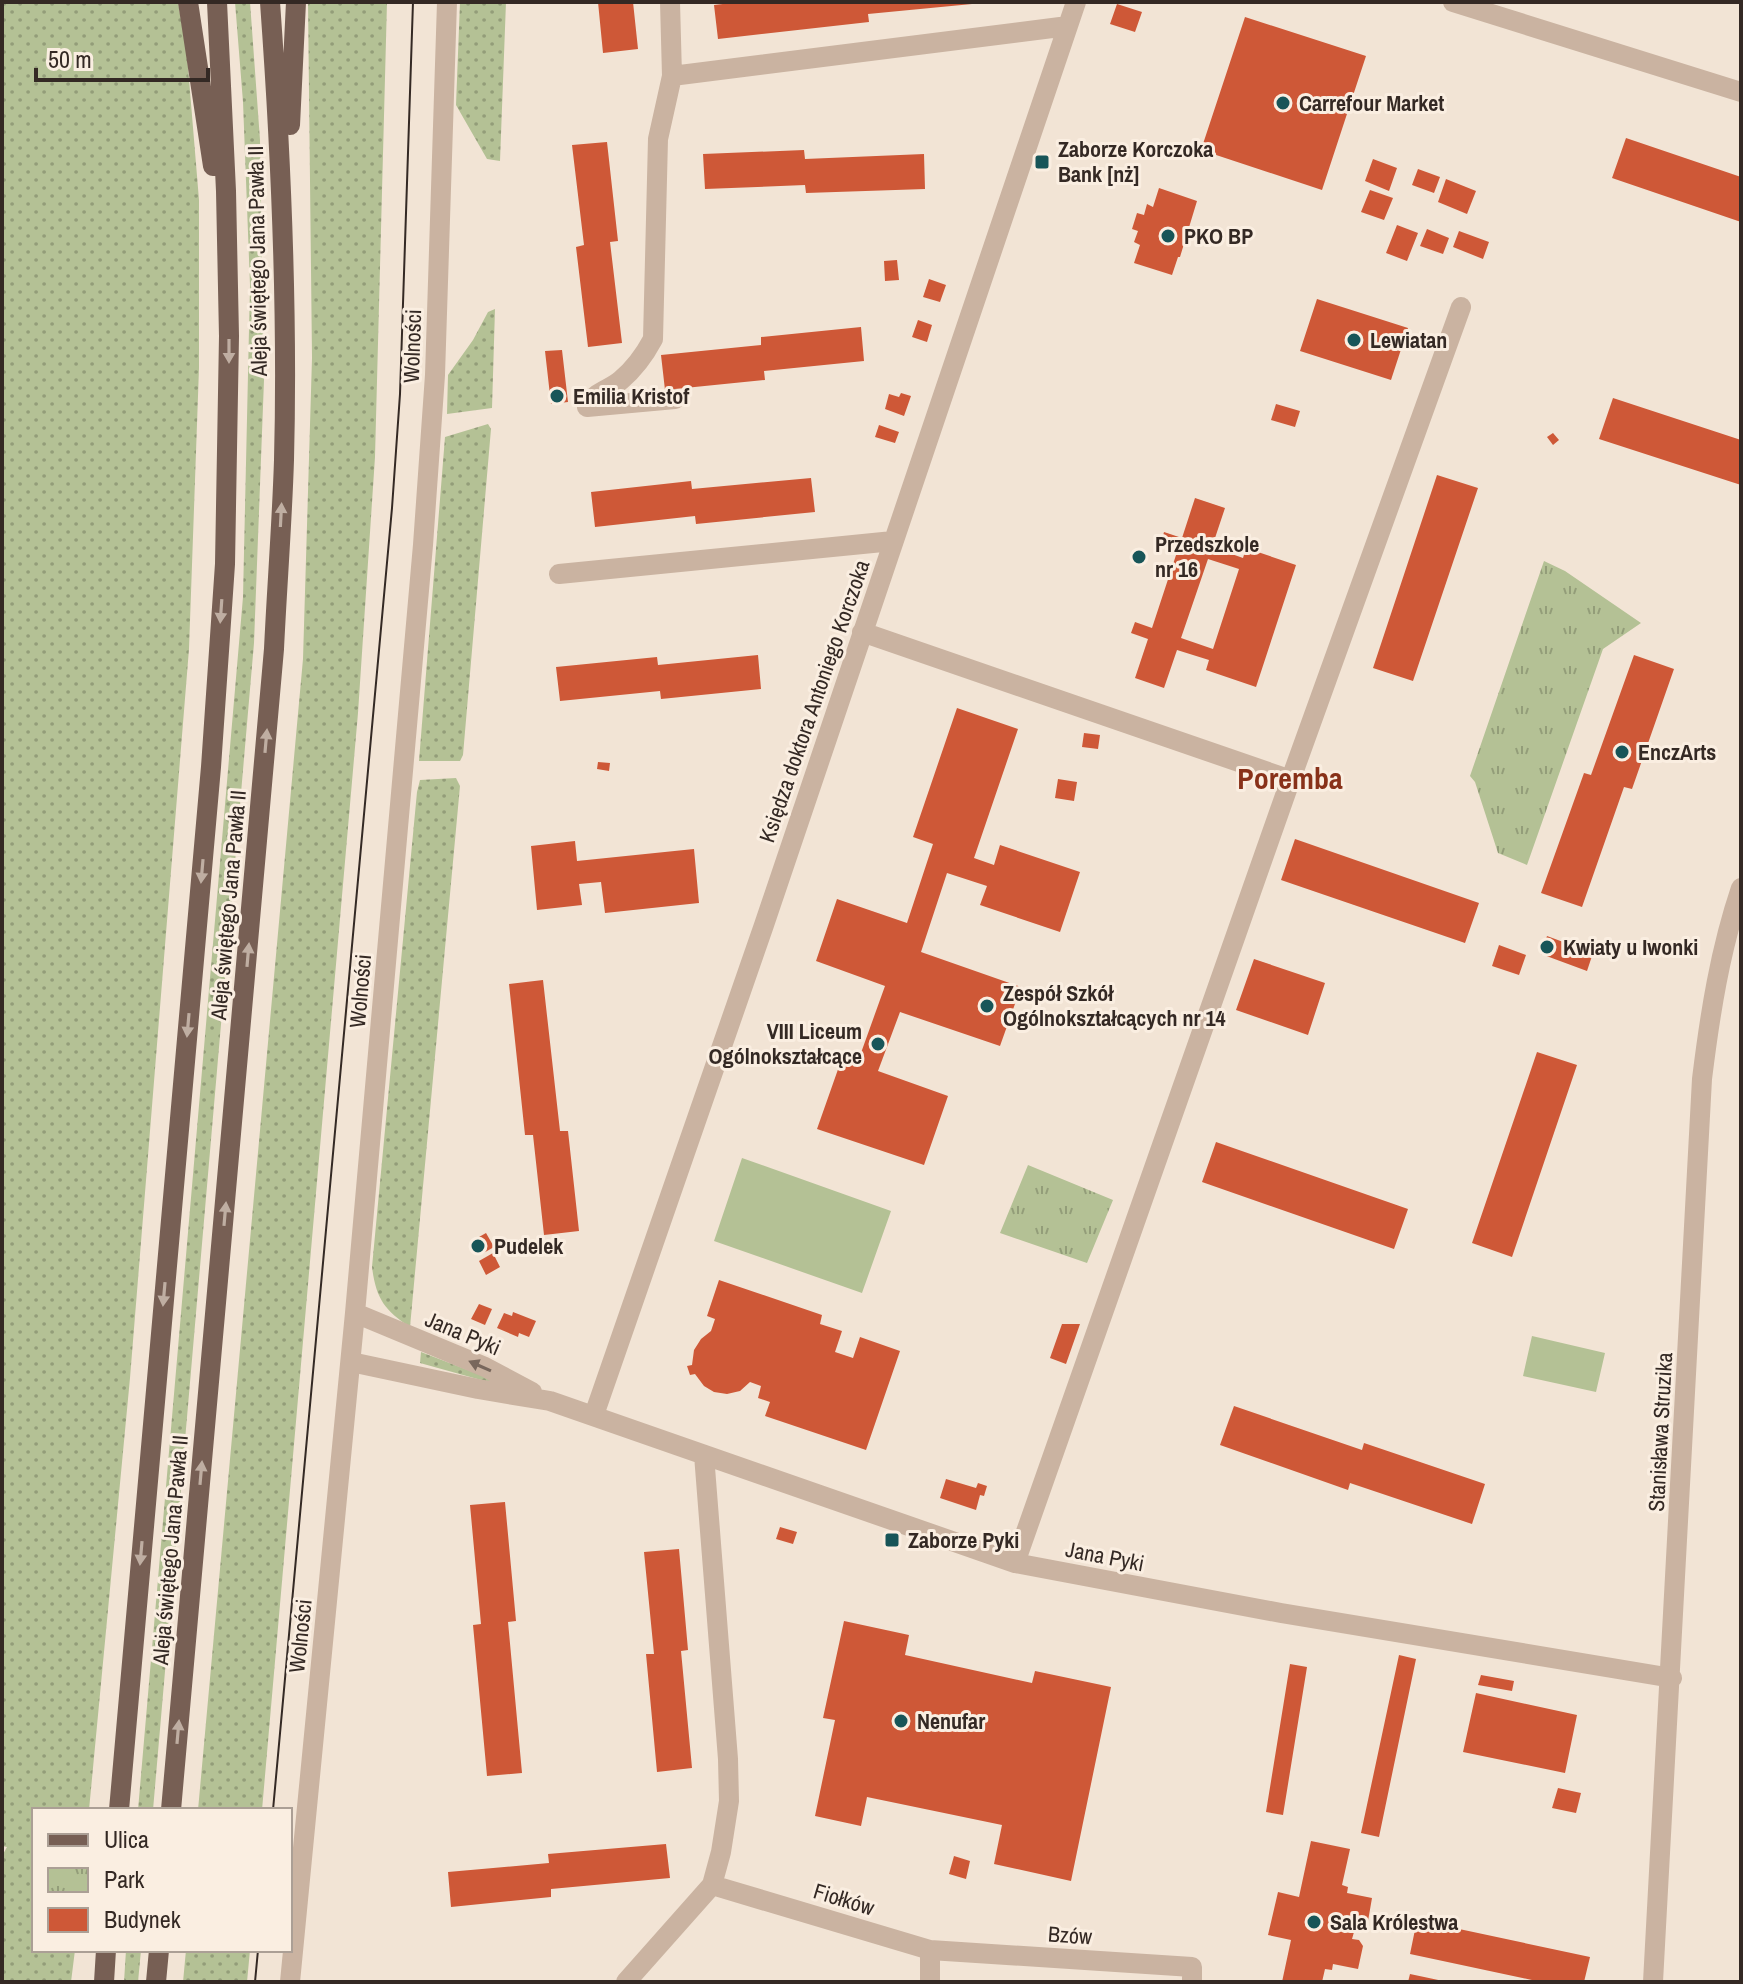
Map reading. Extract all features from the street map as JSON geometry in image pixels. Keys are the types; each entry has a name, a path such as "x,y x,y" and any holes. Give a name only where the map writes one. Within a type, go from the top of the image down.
{"main road":[{"path":"188,2 227,273"},
{"name":"Aleja świętego Jana Pawła II","path":"119,1808 212,751 225,564 229,406 226,191 217,2"},
{"name":"Aleja świętego Jana Pawła II","path":"171,1808 274,649 284,459 283,249 270,2"},
{"path":"283,249 296,2"},
{"path":"104,1982 106,1952"},
{"path":"156,1982 159,1952"}],"street":[{"name":"Wolności","path":"290,1982 351,1362 435,375 447,2"},
{"path":"670,2 672,76 658,139 653,339 621,381 590,399 587,407 675,399"},
{"name":"Księdza doktora Antoniego Korczoka","path":"594,1415 764,925 1076,2"},
{"path":"1453,2 1741,92"},
{"path":"672,76 1068,26"},
{"path":"1015,1563 1461,307"},
{"path":"559,574 893,541"},
{"path":"862,632 1291,780"},
{"name":"Stanisława Struzika","path":"1653,1982 1672,1678 1702,1079 1715,990 1741,888"},
{"name":"Jana Pyki","path":"355,1313 485,1367 550,1401"},
{"name":"Jana Pyki","path":"351,1362 550,1401 1015,1563 1281,1613 1672,1678"},
{"path":"626,1982 712,1885 729,1801 704,1455"},
{"name":"Fiołków","path":"712,1885 930,1950"},
{"path":"930,1950 930,1982"},
{"name":"Bzów","path":"930,1950 1192,1967 1192,1982"}],"green space":[{"path":"2,2 178,2 187,55 199,200 199,368 189,649 130,1378 89,1808 32,1808 32,1952 75,1952 71,1982 2,1982 2,1856 7,1847 2,1846"},
{"path":"235,2 250,2 260,140 264,380 254,643 153,1808 138,1808 243,597 250,285 243,102"},
{"path":"308,2 387,2 375,457 358,713 262,1808 198,1808 303,659 312,358"},
{"path":"460,2 506,2 500,161 487,159 456,105"},
{"path":"495,309 492,408 447,414 448,375 488,312"},
{"path":"488,424 491,429 463,755 460,761 419,761 445,437"},
{"path":"1544,561 1565,571 1641,623 1603,649 1527,865 1498,853 1475,782 1470,776"},
{"path":"456,778 460,786 410,1327 383,1302 372,1267 417,792 420,780"},
{"path":"742,1158 891,1211 862,1293 714,1241"},
{"path":"1028,1165 1113,1200 1087,1263 1000,1233"},
{"path":"1532,1336 1605,1353 1596,1392 1523,1376"},
{"path":"421,1352 499,1382 499,1385 420,1363"},
{"path":"126,1952 141,1952 138,1982 124,1982"},
{"path":"186,1952 250,1952 247,1982 183,1982"}],"building":[{"path":"598,2 633,2 638,49 603,53"},
{"path":"740,2 972,4 868,14 869,22 718,39 714,5"},
{"path":"1117,4 1142,12 1135,32 1110,24"},
{"name":"Carrefour Market","path":"1245,17 1366,56 1322,190 1201,150"},
{"path":"1394,97 1402,99 1399,108 1391,105"},
{"path":"1626,138 1741,177 1741,222 1612,178"},
{"path":"607,142 618,241 610,242 622,343 588,347 576,247 584,245 572,145"},
{"path":"804,150 805,159 924,154 925,189 806,193 805,185 705,189 703,154"},
{"path":"1373,159 1397,168 1389,191 1365,181"},
{"path":"1418,169 1440,177 1434,193 1412,185"},
{"path":"1446,179 1476,191 1467,214 1438,202"},
{"path":"1159,188 1197,201 1172,275 1134,263 1140,245 1134,242 1138,231 1132,229 1137,213 1144,215 1147,204 1153,207"},
{"path":"1370,190 1393,198 1384,220 1361,212"},
{"path":"1397,225 1418,233 1407,261 1386,253"},
{"path":"1427,229 1449,238 1443,254 1420,246"},
{"path":"1459,231 1489,242 1483,259 1453,247"},
{"path":"897,260 899,280 885,281 884,261"},
{"path":"929,279 946,285 940,302 923,297"},
{"name":"Lewiatan","path":"1317,299 1408,328 1391,380 1300,351"},
{"path":"918,320 932,325 927,342 912,337"},
{"path":"861,327 864,361 764,371 765,380 665,390 661,355 761,345 761,337"},
{"path":"562,350 568,402 551,404 545,351"},
{"path":"901,393 911,396 904,416 885,409 889,394 899,397"},
{"path":"1613,398 1741,440 1741,485 1599,439"},
{"path":"1276,404 1300,411 1295,427 1271,420"},
{"path":"879,425 899,432 895,443 875,437"},
{"path":"1553,433 1559,440 1553,445 1547,437"},
{"path":"1437,475 1478,488 1413,681 1373,668"},
{"path":"811,478 815,512 696,524 695,516 595,527 591,492 691,481 692,489"},
{"path":"1195,498 1225,508 1212,547 1243,558 1246,548 1296,565 1256,687 1206,670 1209,660 1177,650 1164,688 1135,678 1148,639 1131,633 1135,622 1152,628 1178,549 1161,543 1164,532 1182,538","holes":["1208,559 1239,569 1213,649 1181,638"]},
{"path":"758,655 761,689 661,699 660,691 560,701 556,667 657,657 658,665"},
{"path":"1634,655 1674,669 1632,789 1624,787 1582,907 1541,893 1584,773 1591,775"},
{"path":"957,708 1018,729 974,858 994,865 1000,845 1080,872 1060,932 980,905 987,886 947,873 921,952 1021,987 1000,1046 900,1012 878,1071 948,1096 924,1165 817,1129 842,1058 857,1064 885,986 816,961 837,899 907,923 933,844 913,837"},
{"path":"1084,733 1100,735 1098,749 1082,747"},
{"path":"598,762 610,763 609,771 597,769"},
{"path":"1058,779 1077,782 1074,801 1055,798"},
{"path":"1295,839 1479,903 1465,943 1281,880"},
{"path":"575,841 577,861 694,849 699,903 605,913 601,882 579,884 582,905 537,910 531,846"},
{"path":"1547,936 1593,953 1587,971 1541,954"},
{"path":"1499,945 1526,955 1519,975 1492,966"},
{"path":"1254,959 1325,983 1308,1035 1236,1010"},
{"path":"543,980 560,1131 568,1131 579,1231 544,1235 533,1135 525,1135 509,984"},
{"path":"1537,1052 1577,1065 1512,1257 1472,1243"},
{"path":"1216,1142 1408,1209 1394,1249 1202,1182"},
{"path":"486,1233 494,1247 480,1255 472,1241"},
{"path":"493,1253 500,1267 486,1275 479,1261"},
{"path":"719,1280 822,1315 820,1324 842,1331 835,1352 853,1358 860,1337 900,1351 866,1450 765,1416 770,1402 758,1398 761,1386 750,1382 740,1391 727,1394 714,1392 704,1386 695,1374 690,1375 687,1366 692,1365 694,1350 711,1331 715,1319 707,1316"},
{"path":"479,1304 492,1309 485,1325 471,1319"},
{"path":"513,1312 536,1321 529,1337 519,1333 518,1337 497,1328 504,1313 512,1316"},
{"path":"1062,1324 1080,1324 1066,1364 1050,1358"},
{"path":"1234,1406 1362,1450 1364,1443 1485,1484 1472,1524 1350,1483 1348,1490 1220,1445"},
{"path":"946,1479 976,1488 978,1483 987,1486 984,1496 980,1495 976,1510 940,1498"},
{"path":"505,1502 516,1621 508,1622 522,1773 487,1776 473,1625 481,1624 470,1505"},
{"path":"780,1527 797,1532 793,1544 776,1539"},
{"path":"679,1549 688,1650 681,1651 692,1768 657,1772 646,1654 654,1654 644,1552"},
{"path":"844,1621 909,1635 905,1655 1032,1683 1035,1671 1111,1687 1071,1881 994,1864 1002,1825 867,1797 861,1826 815,1816 835,1720 823,1718"},
{"path":"1399,1655 1416,1659 1379,1837 1361,1833"},
{"path":"1290,1664 1307,1667 1283,1815 1266,1812"},
{"path":"1481,1675 1514,1681 1512,1691 1478,1685"},
{"path":"1476,1693 1577,1715 1565,1773 1463,1752"},
{"path":"1558,1788 1581,1793 1576,1813 1552,1808"},
{"path":"1311,1841 1350,1849 1342,1885 1348,1887 1347,1893 1372,1898 1368,1921 1361,1926 1356,1925 1352,1939 1359,1940 1363,1946 1358,1969 1333,1964 1332,1970 1325,1969 1322,1982 1282,1982 1291,1940 1268,1935 1278,1892 1299,1897"},
{"path":"666,1844 670,1878 551,1889 551,1897 451,1907 448,1872 549,1863 548,1854"},
{"path":"954,1856 970,1861 966,1879 949,1874"},
{"path":"1417,1920 1590,1957 1584,1982 1541,1982 1410,1954"},
{"path":"1410,1974 1443,1981 1443,1982 1408,1982"}],"tram line":[{"path":"273,1808 392,508 400,394 413,2"},
{"path":"255,1982 258,1952"}],"place":[{"name":"Carrefour Market","path":"1283,103"},
{"name":"Zaborze Korczoka Bank [nż]","path":"1042,162"},
{"name":"PKO BP","path":"1168,236"},
{"name":"Lewiatan","path":"1354,340"},
{"name":"Emilia Kristof","path":"557,396"},
{"name":"Przedszkole nr 16","path":"1139,557"},
{"name":"EnczArts","path":"1622,752"},
{"name":"Kwiaty u Iwonki","path":"1547,947"},
{"name":"Zespół Szkół Ogólnokształcących nr 14","path":"987,1006"},
{"name":"VIII Liceum Ogólnokształcące","path":"878,1044"},
{"name":"Pudelek","path":"478,1246"},
{"name":"Zaborze Pyki","path":"892,1540"},
{"name":"Nenufar","path":"901,1721"},
{"name":"Sala Królestwa","path":"1314,1922"}],"district":[{"name":"Poremba","path":"1290,778"}]}
